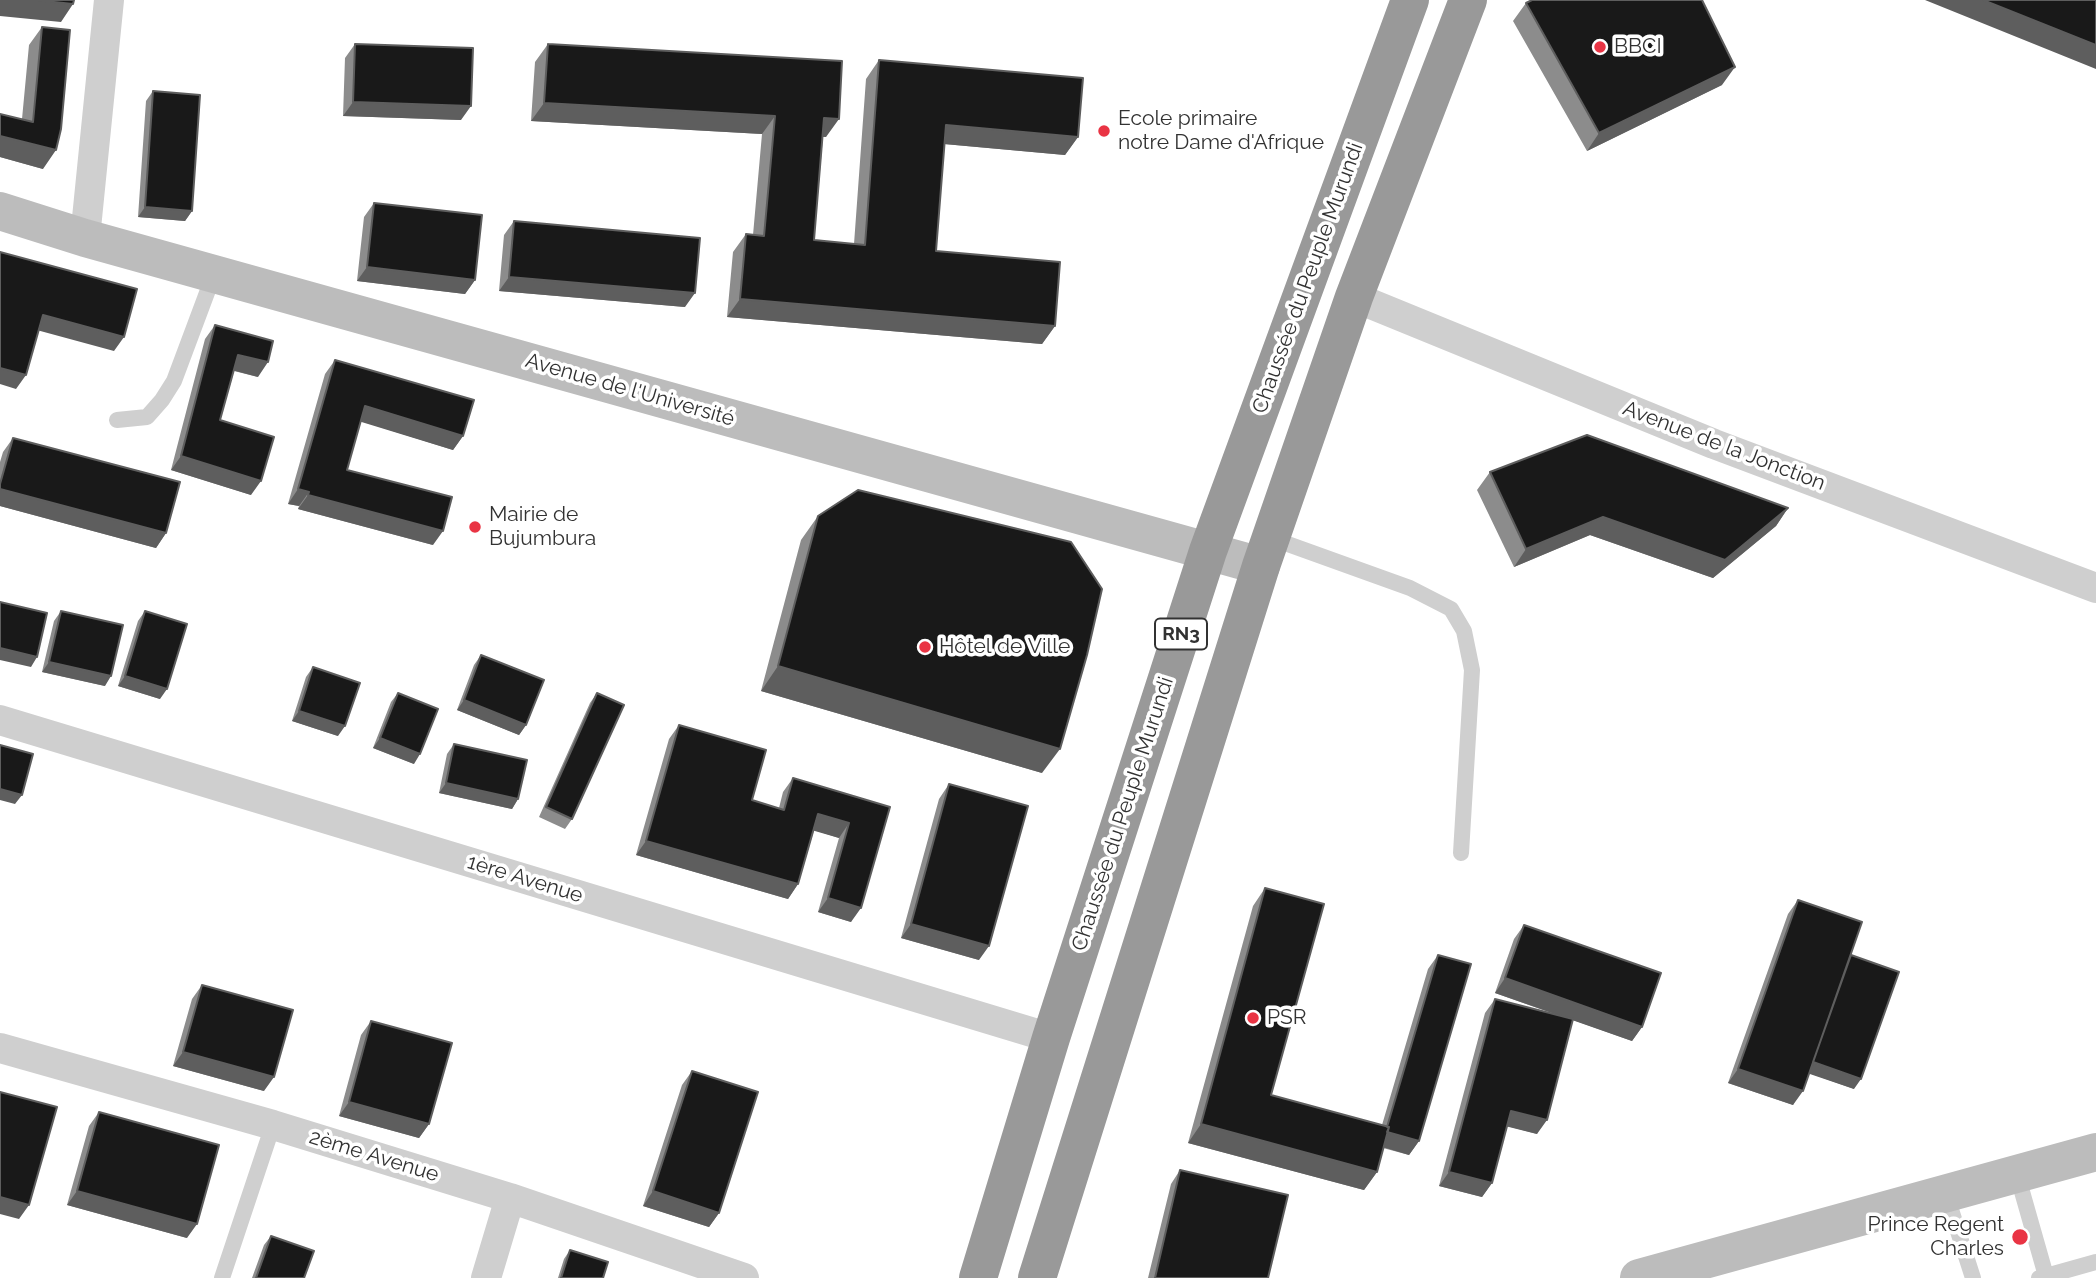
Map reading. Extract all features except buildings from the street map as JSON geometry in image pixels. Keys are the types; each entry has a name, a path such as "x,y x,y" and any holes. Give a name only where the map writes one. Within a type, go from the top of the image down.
{"highway":[{"name":"Chaussée du Peuple Murundi","path":"978,1278 1051,1038 1208,551 1410,0"},
{"name":"RN3","path":"1037,1278 1266,552 1354,297 1468,0"}],"street":[{"path":"85,238 109,0"},
{"name":"Avenue de l'Université","path":"0,211 85,238 1208,551 1266,552"},
{"name":"Avenue de la Jonction","path":"1354,297 1714,444 2096,588"},
{"name":"1ère Avenue","path":"0,720 1051,1038"},
{"name":"2ème Avenue","path":"0,1048 273,1125 510,1198 744,1278"},
{"path":"1639,1278 2096,1152"},
{"path":"486,1278 510,1198"}],"lane":[{"path":"117,420 147,417 162,400 174,381 214,274"},
{"path":"1266,552 1410,588 1451,609 1464,631 1472,670 1461,853"},
{"path":"222,1278 273,1125"},
{"path":"2017,1174 2043,1277 2096,1262"},
{"path":"1946,1194 1973,1278"}],"place":[{"name":"BBCI","path":"1600,47"},
{"name":"Ecole primaire notre Dame d'Afrique","path":"1104,131"},
{"name":"Mairie de Bujumbura","path":"475,527"},
{"name":"Hôtel de Ville","path":"925,647"},
{"name":"PSR","path":"1253,1018"},
{"name":"Prince Regent Charles","path":"2020,1237"}]}
